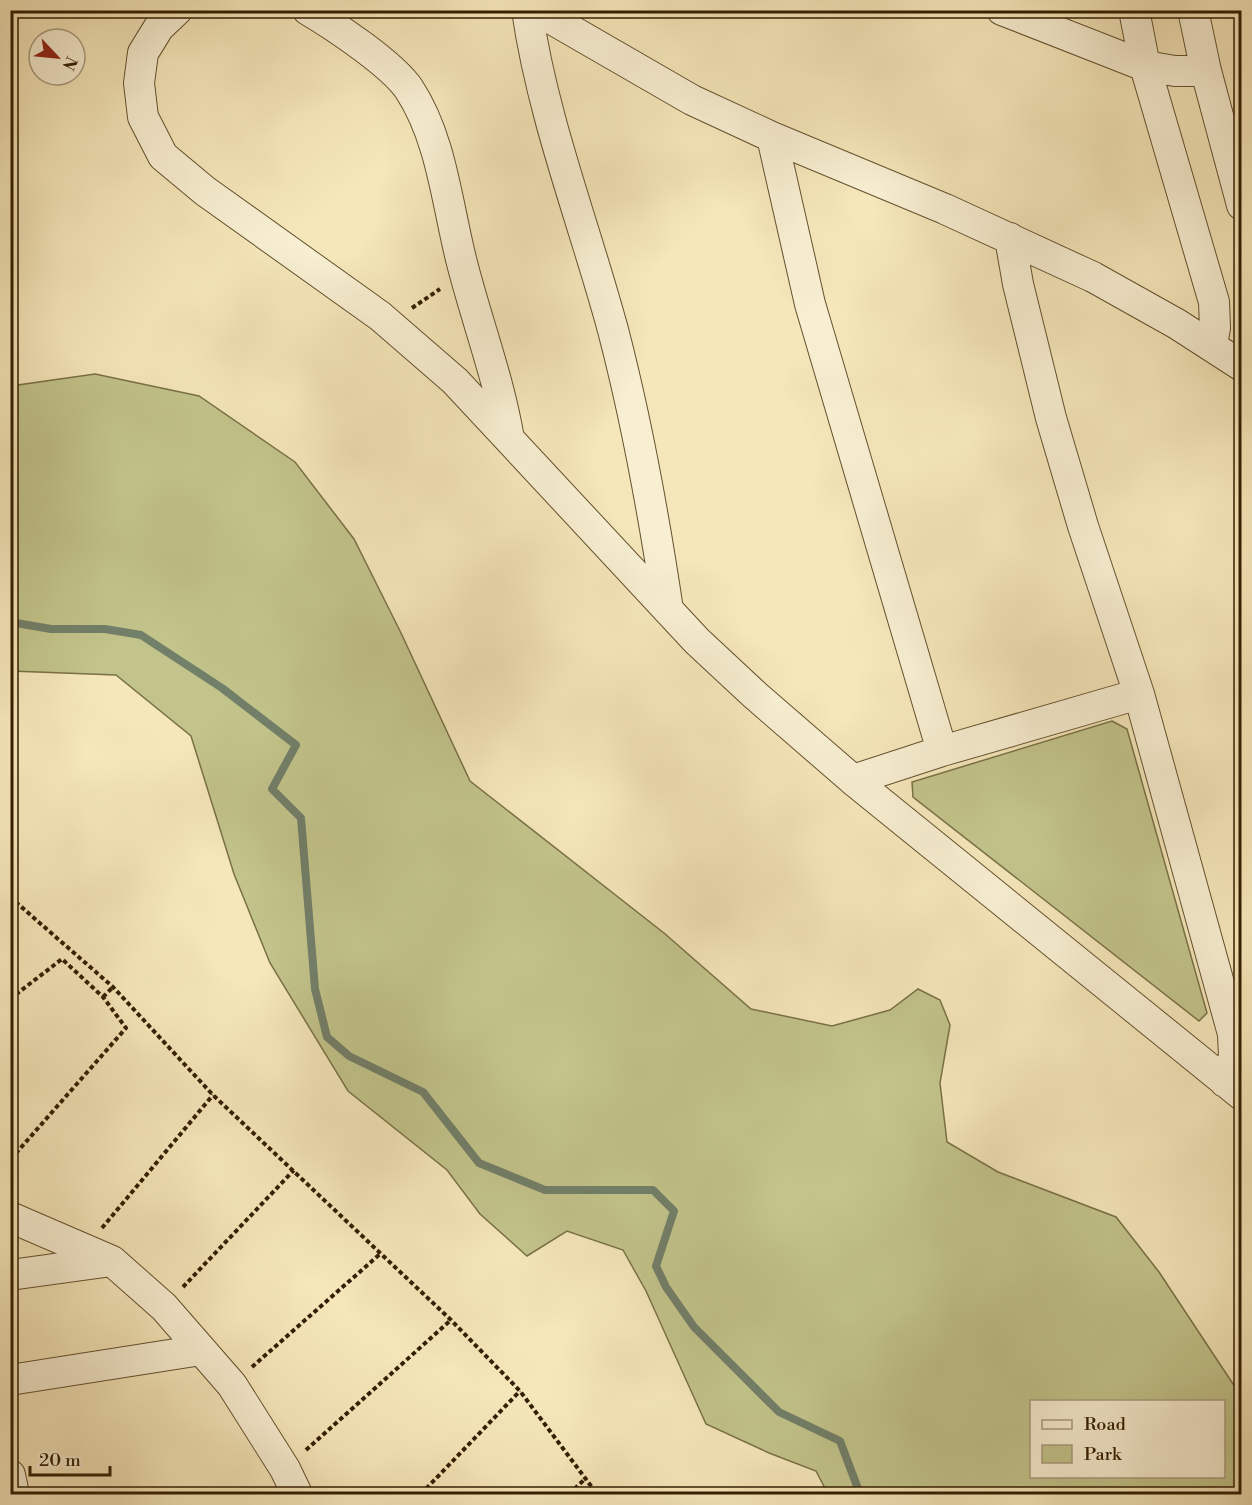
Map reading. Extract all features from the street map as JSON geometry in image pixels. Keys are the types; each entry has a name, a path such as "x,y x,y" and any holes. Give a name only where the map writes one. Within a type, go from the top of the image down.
{"street":[{"path":"177,10 159,27 143,53 139,82 143,117 163,156 205,191 380,315 455,381 697,641 755,695 853,780 1233,1089"},
{"path":"308,10 382,61 408,88 432,136 462,263 503,402 509,439"},
{"path":"526,10 546,109 613,331 655,518 668,610"},
{"path":"536,10 692,100 772,137 945,208 1093,277 1212,345 1242,366"},
{"path":"1002,10 1145,66 1175,71 1206,71"},
{"path":"1134,10 1145,66 1214,302 1215,328 1212,345"},
{"path":"1193,10 1206,71 1242,205"},
{"path":"772,137 810,304 942,751"},
{"path":"1010,238 1018,284 1051,418 1083,526 1139,694 1233,1034 1233,1089"},
{"path":"853,780 942,751 1139,694"},
{"path":"10,1217 112,1261 164,1307 232,1385 290,1487"},
{"path":"10,1275 112,1261"},
{"path":"10,1380 201,1350"},
{"path":"10,1475 14,1494"}],"path":[{"path":"380,315 409,309 432,296 446,285 462,263"},
{"path":"10,897 113,987 213,1095 450,1320 520,1391 597,1494"},
{"path":"10,999 62,959 103,997 126,1028 10,1160"},
{"path":"103,997 113,987"},
{"path":"84,1249 213,1095"},
{"path":"164,1307 294,1170"},
{"path":"232,1385 380,1254"},
{"path":"290,1487 450,1320"},
{"path":"421,1494 520,1391"},
{"path":"569,1494 586,1478"}],"green space":[{"path":"95,374 199,396 295,462 354,539 470,781 664,933 751,1009 832,1026 890,1010 918,989 940,1000 950,1025 940,1083 947,1142 998,1172 1116,1217 1159,1272 1241,1396 1241,1494 828,1494 816,1471 769,1453 706,1424 646,1291 623,1250 567,1231 527,1256 480,1214 447,1170 348,1091 270,963 234,874 191,736 116,675 11,671 11,386"},
{"path":"1112,721 1127,729 1207,1013 1199,1021 913,797 912,782"}],"waterway":[{"path":"10,622 51,629 105,629 141,635 222,688 296,745 272,789 301,818 315,989 327,1037 349,1056 423,1092 479,1163 545,1190 653,1190 674,1211 656,1266 666,1287 694,1327 779,1412 840,1441 860,1494"}]}
